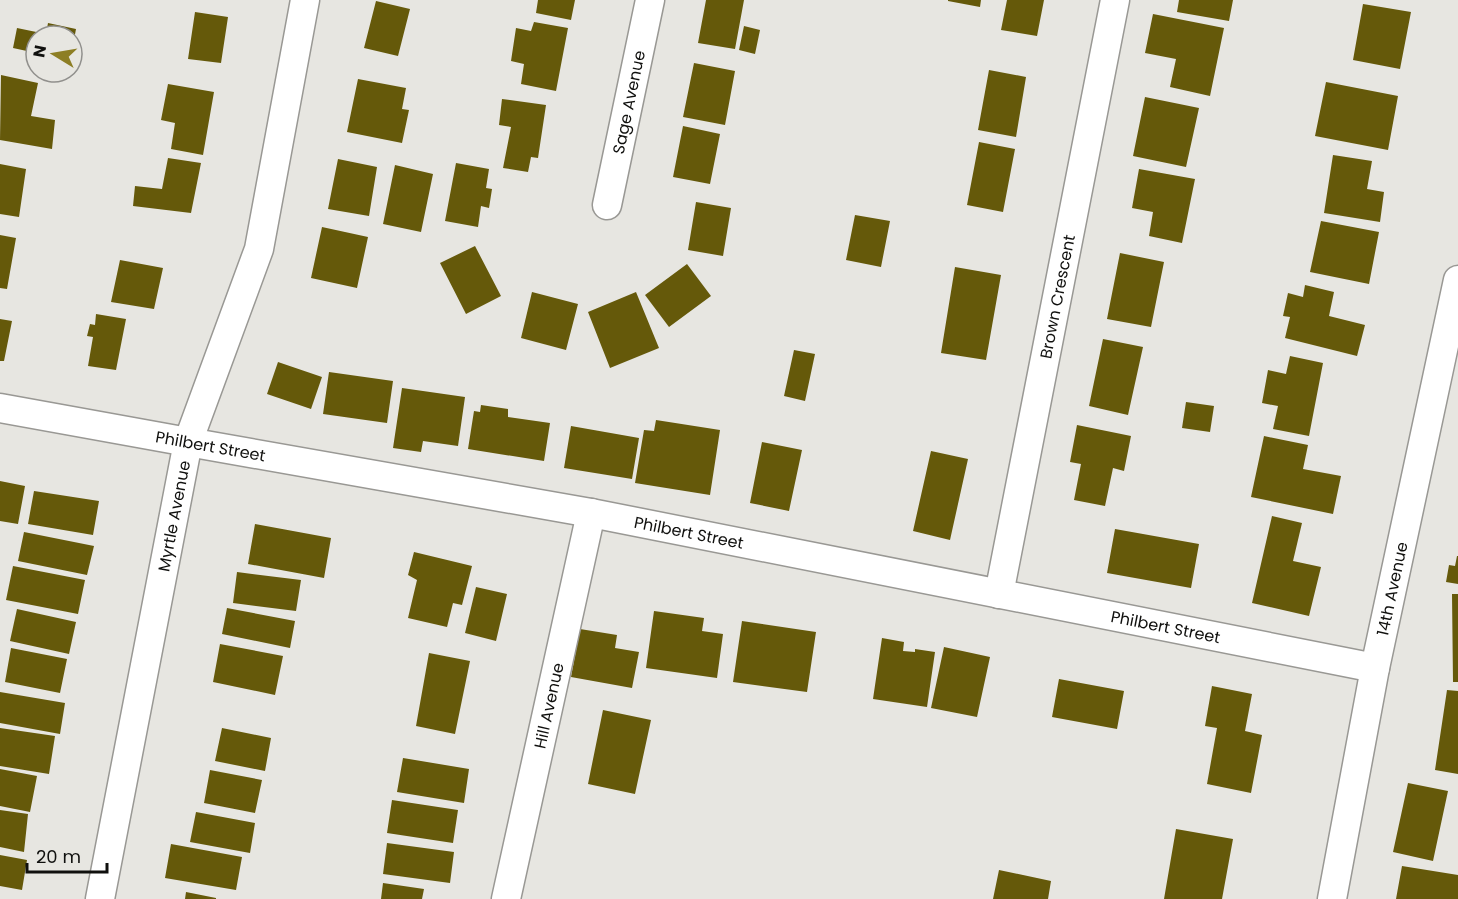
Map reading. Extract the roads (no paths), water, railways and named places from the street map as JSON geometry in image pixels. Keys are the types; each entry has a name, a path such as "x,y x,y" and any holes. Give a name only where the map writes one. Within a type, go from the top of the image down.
{"street":[{"name":"Myrtle Avenue","path":"100,899 188,442 259,249 305,0"},
{"name":"Sage Avenue","path":"607,205 650,0"},
{"name":"Brown Crescent","path":"999,594 1115,0"},
{"name":"14th Avenue","path":"1332,899 1375,668 1458,280"},
{"name":"Philbert Street","path":"0,408 591,513 1375,668"},
{"name":"Hill Avenue","path":"506,899 591,513"}]}
